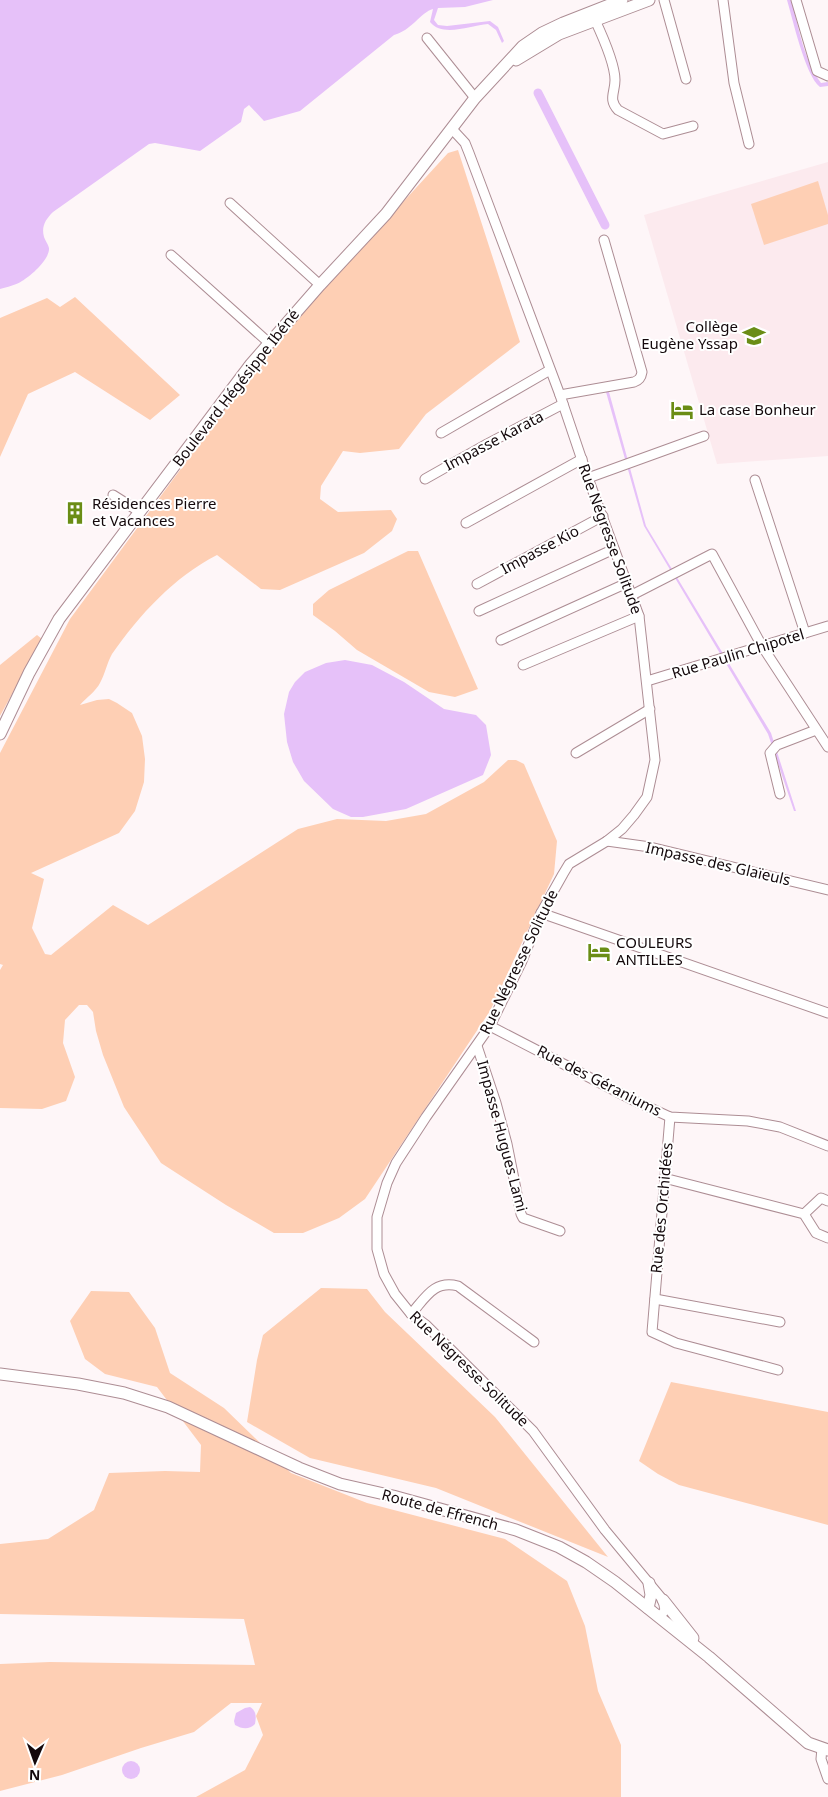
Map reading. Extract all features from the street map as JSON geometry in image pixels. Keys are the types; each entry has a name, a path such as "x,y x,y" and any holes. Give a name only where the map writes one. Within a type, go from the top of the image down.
{"main road":[{"name":"Boulevard Hégésippe Ibéné","path":"0,734 29,674 59,619 268,342 386,214 475,98 523,46 542,33 563,23 622,0"},
{"name":"Boulevard Hégésippe Ibéné","path":"506,66 559,34 644,2"},
{"name":"Route de Ffrench","path":"0,1374 78,1384 124,1393 168,1407 299,1468 340,1484 393,1496 516,1530 559,1547 616,1582 709,1657 808,1743 825,1749"},
{"path":"648,1608 651,1595 649,1583"},
{"path":"663,1600 709,1657"}],"street":[{"path":"644,2 665,0 686,79"},
{"path":"723,0 734,83 749,144"},
{"path":"796,0 817,71 828,76"},
{"path":"595,20 604,38 614,72 615,80 612,99 613,104 618,110 663,134 693,126"},
{"path":"427,38 475,98"},
{"name":"Rue Négresse Solitude","path":"452,129 462,139 469,153 560,395 588,478 639,616 658,760 647,797 634,816 607,841 569,864 541,913 522,961 490,1026 426,1117 396,1164 387,1183 377,1217 377,1249 384,1274 395,1294 412,1314 433,1332 533,1431 605,1530 663,1600"},
{"path":"230,203 320,285"},
{"path":"560,395 634,382 642,376 604,240"},
{"path":"171,255 268,342"},
{"path":"441,433 550,370"},
{"name":"Impasse Karata","path":"425,479 563,404"},
{"path":"588,478 704,436"},
{"path":"466,523 582,460"},
{"path":"755,480 805,633"},
{"path":"112,495 140,512"},
{"name":"Impasse Kio","path":"477,584 603,516"},
{"path":"479,611 614,549"},
{"path":"632,595 712,554 762,646 828,747"},
{"path":"501,640 627,583"},
{"path":"523,665 639,616"},
{"name":"Rue Paulin Chipotel","path":"647,681 828,626"},
{"path":"576,752 650,709"},
{"path":"780,794 770,754 777,745 816,730"},
{"name":"Impasse des Glaïeuls","path":"607,841 650,847 828,890"},
{"path":"541,913 828,1014"},
{"name":"Rue des Géraniums","path":"490,1026 632,1100 670,1116 748,1121 780,1127 828,1146"},
{"name":"Impasse Hugues Lami","path":"477,1046 505,1136 521,1214 523,1218 560,1231"},
{"name":"Rue des Orchidées","path":"670,1116 652,1332 676,1343 778,1370"},
{"path":"664,1178 804,1214 816,1233 828,1238"},
{"path":"804,1214 821,1198 828,1201"},
{"path":"412,1314 434,1288 447,1284 458,1286 534,1342"},
{"path":"655,1299 780,1322"},
{"path":"660,1617 665,1610 663,1600"},
{"path":"808,1743 828,1779"},
{"path":"824,1770 821,1759 825,1749"}],"shaded area":[{"path":"0,0 493,0 465,7 438,8 434,20 438,25 447,26 490,21 498,27 504,41 502,43 496,30 488,24 450,30 436,27 430,22 433,9 424,14 406,30 394,35 300,111 264,121 249,105 244,109 241,122 200,151 155,143 149,144 53,212 46,220 44,226 43,233 49,248 43,262 22,281 0,289"},
{"path":"787,0 792,0 802,43 810,64 821,83 828,82 828,86 820,87 809,71"},
{"path":"458,150 520,342 426,414 399,449 360,453 343,451 321,486 320,499 338,512 391,510 397,519 392,531 364,553 280,590 261,589 217,555 186,574 146,611 112,654 98,686 80,705 109,699 132,713 142,736 145,759 144,782 135,811 119,833 31,873 44,879 32,928 45,954 51,955 113,905 148,925 298,829 337,819 386,821 426,814 484,782 508,760 516,760 524,764 557,841 554,874 490,1011 365,1199 339,1218 303,1233 274,1233 161,1163 124,1107 103,1055 93,1012 87,1005 79,1005 65,1020 63,1043 75,1077 66,1101 42,1109 0,1108 0,970 3,965 0,964 0,753 70,619 273,344 448,153"},
{"name":"Collège Eugène Yssap","path":"828,162 828,456 717,464 644,215"},
{"path":"818,181 828,215 828,224 764,245 751,204"},
{"path":"75,297 180,395 150,420 75,372 28,394 0,457 0,318 47,298 60,307"},
{"path":"606,392 609,392 646,526 771,733 796,811 794,811 768,734 644,526"},
{"path":"408,551 418,551 478,689 455,697 429,692 357,650 313,615 313,604 329,590"},
{"path":"37,635 42,639 0,716 0,665"},
{"path":"345,660 372,665 404,682 444,709 476,715 486,725 491,755 483,775 406,809 363,817 351,817 333,809 304,781 293,762 287,742 284,714 289,692 295,682 305,672 326,663"},
{"path":"321,1288 367,1289 385,1312 495,1417 608,1557 436,1488 310,1458 247,1422 263,1335"},
{"path":"91,1291 129,1292 155,1328 170,1373 224,1408 291,1473 367,1503 505,1539 567,1581 585,1626 598,1691 621,1745 621,1797 196,1797 245,1770 263,1735 256,1716 262,1703 231,1703 194,1732 62,1775 0,1791 0,1664 50,1662 255,1665 244,1619 0,1614 0,1544 48,1539 94,1510 109,1473 200,1472 201,1445 157,1387 105,1374 85,1359 70,1321"},
{"path":"671,1382 828,1412 828,1525 679,1485 639,1461"},
{"path":"250,1707 255,1713 255,1724 245,1728 235,1725 236,1713"},
{"path":"131,1761 137,1764 140,1770 137,1776 131,1779 125,1776 122,1770 125,1764"}],"waterway":[{"path":"538,93 605,225"}],"place":[{"name":"Collège Eugène Yssap","path":"754,336"},
{"name":"La case Bonheur","path":"682,410"},
{"name":"Résidences Pierre et Vacances","path":"75,513"},
{"name":"COULEURS ANTILLES","path":"599,952"}]}
